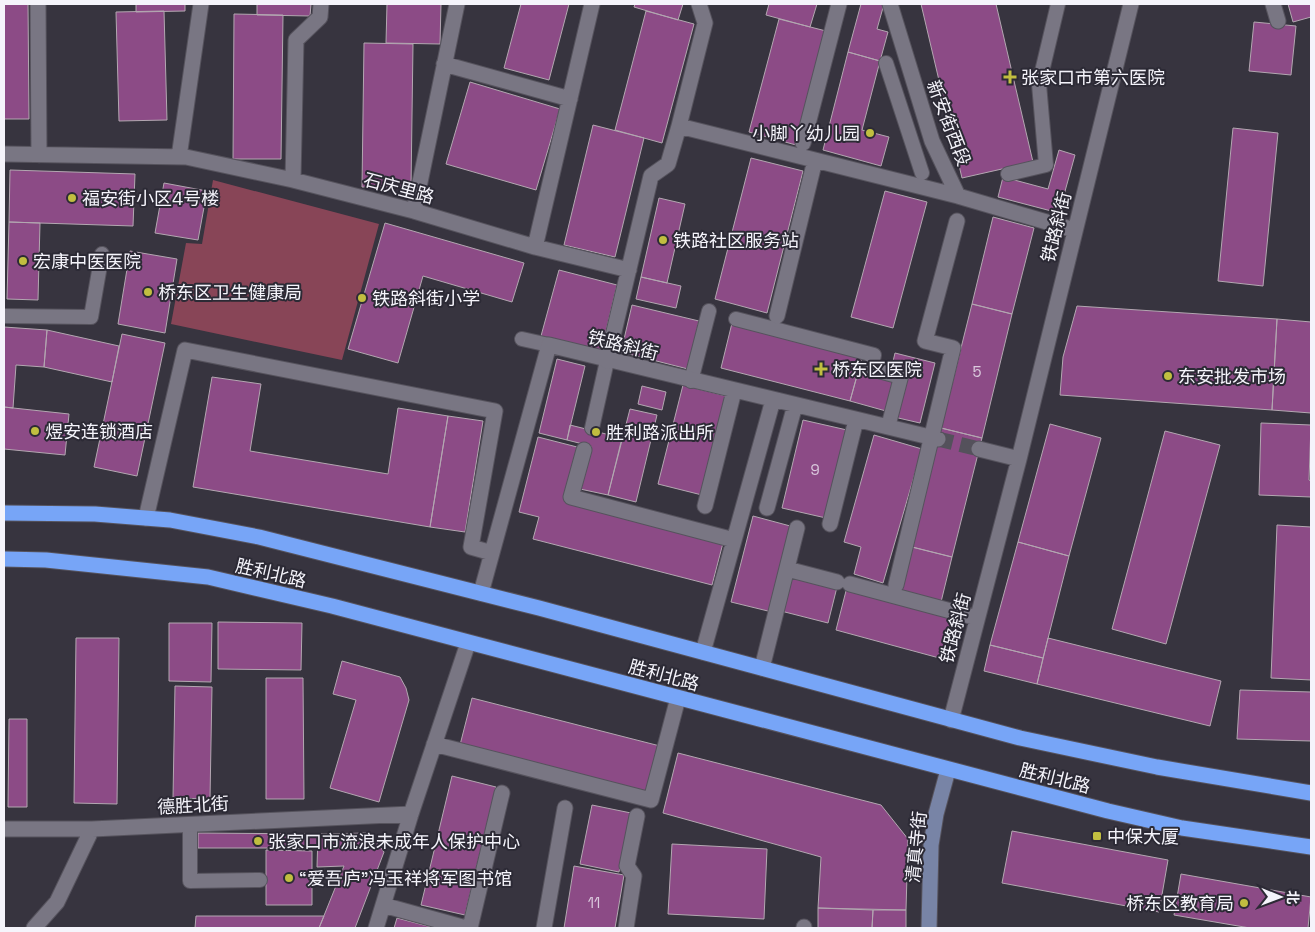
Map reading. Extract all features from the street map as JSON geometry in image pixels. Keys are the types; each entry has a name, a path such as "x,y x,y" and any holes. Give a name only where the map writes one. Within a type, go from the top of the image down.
{"highway":[{"name":"胜利北路","path":"4,513 95,514 170,520 267,539 481,593 1020,738 1157,767 1311,793"},
{"name":"胜利北路","path":"4,559 46,560 208,577 332,606 948,770 1182,828 1311,847"}],"street":[{"path":"38,4 39,155"},
{"path":"179,157 201,4"},
{"path":"293,180 296,40 320,17 321,4"},
{"path":"414,211 457,4"},
{"path":"535,247 592,4"},
{"path":"607,361 650,176 668,164 680,126 705,23 699,4"},
{"path":"803,143 839,4"},
{"name":"新安街西段","path":"890,4 932,141 958,196"},
{"name":"铁路斜街","path":"951,720 1019,459 1131,4"},
{"path":"1273,4 1278,21"},
{"path":"444,64 570,99"},
{"path":"680,126 958,196 1074,230"},
{"name":"石庆里路","path":"4,154 179,157 293,180 414,211 535,247 629,270"},
{"path":"777,316 815,160"},
{"path":"896,585 935,438 953,348 925,341 957,221"},
{"path":"481,593 549,345"},
{"name":"铁路斜街","path":"549,345 607,361 935,438"},
{"path":"146,518 185,350 495,411 471,547 492,553"},
{"path":"705,506 734,391"},
{"path":"703,652 773,400"},
{"path":"767,508 795,405"},
{"path":"830,524 856,420"},
{"path":"979,449 1019,459"},
{"path":"584,450 571,497 734,540"},
{"path":"762,668 798,528"},
{"path":"787,570 977,618"},
{"path":"376,928 411,814 468,643"},
{"path":"434,744 651,800 678,698"},
{"name":"清真寺街","path":"929,928 931,845 936,814 948,770"},
{"path":"383,905 462,928 502,793"},
{"path":"544,928 565,808"},
{"name":"德胜北街","path":"4,829 92,829 411,814"},
{"path":"626,928 634,876 627,866 637,816"},
{"path":"34,928 57,902 92,829"}],"lane":[{"path":"1008,174 1046,165 1039,84 1058,4"},
{"path":"886,63 922,173"},
{"path":"903,116 922,109"},
{"path":"4,316 91,317 102,254"},
{"path":"691,381 709,311"},
{"path":"736,319 874,355 871,369 901,377 888,427"},
{"path":"522,339 549,345"},
{"path":"592,428 607,361"},
{"path":"190,824 190,881 260,880"}],"shaded area":[{"path":"213,180 379,224 342,360 171,324 186,243 202,244"}],"building":[{"path":"4,4 28,4 29,119 4,119"},
{"path":"136,4 185,4 185,11 136,12"},
{"path":"257,4 311,4 310,16 257,15"},
{"path":"387,4 441,4 440,44 386,43"},
{"path":"521,4 569,4 549,80 504,68"},
{"path":"635,4 683,4 678,20 634,7"},
{"path":"769,4 817,4 810,27 766,15"},
{"path":"861,4 884,4 877,29 888,32 880,61 848,52"},
{"path":"921,4 996,4 1033,162 962,178"},
{"path":"1288,4 1311,4 1311,17 1293,22"},
{"path":"164,11 167,120 119,121 116,12"},
{"path":"646,11 694,24 662,143 615,130"},
{"path":"234,14 283,15 281,159 233,159"},
{"path":"779,19 826,31 796,145 749,132"},
{"path":"1254,22 1296,26 1291,75 1249,71"},
{"path":"364,43 413,44 411,187 362,187"},
{"path":"848,52 880,61 862,130 889,137 881,166 823,150"},
{"path":"470,82 560,109 536,190 446,164"},
{"path":"593,125 644,138 615,257 564,245"},
{"path":"1233,128 1278,133 1263,286 1218,281"},
{"path":"1059,150 1075,155 1059,213 998,197 1003,177 1048,189"},
{"path":"751,158 803,171 767,313 715,299"},
{"name":"福安街小区4号楼","path":"10,170 135,174 133,226 9,222"},
{"path":"164,183 207,191 198,240 155,233"},
{"path":"885,191 927,202 893,328 851,317"},
{"name":"铁路社区服务站","path":"659,198 685,204 667,283 641,277"},
{"path":"993,217 1034,228 1012,314 972,304"},
{"name":"宏康中医医院","path":"9,222 40,223 38,300 7,299"},
{"path":"385,223 524,263 512,302 423,276 398,363 348,349"},
{"name":"桥东区卫生健康局","path":"130,251 177,259 165,333 118,324"},
{"path":"559,270 617,285 601,352 541,336"},
{"path":"641,277 681,286 676,308 636,299"},
{"path":"972,304 1012,314 982,438 941,428"},
{"path":"632,305 699,321 688,369 621,352"},
{"name":"东安批发市场","path":"1077,306 1277,319 1272,410 1060,395 1063,357"},
{"name":"东安批发市场","path":"1277,319 1311,322 1311,413 1272,410"},
{"path":"732,323 862,357 850,401 721,368"},
{"path":"4,327 47,330 44,367 16,365 13,408 4,407"},
{"path":"47,330 119,346 112,382 44,367"},
{"path":"122,334 165,343 137,476 94,467"},
{"path":"895,353 935,363 920,423 894,417 905,373 891,370"},
{"path":"557,359 585,366 567,440 539,433"},
{"path":"859,369 895,378 886,411 850,401"},
{"path":"212,377 261,384 250,451 388,474 398,408 448,416 430,527 193,487"},
{"path":"683,385 726,396 702,495 658,484"},
{"path":"642,386 666,392 662,410 638,404"},
{"name":"煜安连锁酒店","path":"4,407 69,414 65,455 4,449"},
{"path":"630,409 657,415 636,502 608,495"},
{"path":"448,416 483,421 465,532 430,527"},
{"path":"803,420 847,430 826,518 782,508"},
{"path":"1261,423 1311,425 1309,480 1311,481 1311,497 1259,495"},
{"path":"1050,424 1101,438 1069,556 1018,542"},
{"path":"570,425 622,438 608,495 580,489 591,446 567,440"},
{"path":"941,428 982,438 952,557 912,547"},
{"path":"1165,431 1220,445 1166,644 1112,629"},
{"path":"874,435 922,449 883,583 854,574 861,547 844,542"},
{"path":"538,437 581,448 567,502 723,543 712,585 533,539 539,517 519,512"},
{"path":"753,516 794,527 772,612 731,602"},
{"path":"1277,525 1311,527 1311,680 1271,678"},
{"path":"1018,542 1069,556 1043,658 990,645"},
{"path":"912,547 952,557 941,602 900,592"},
{"path":"790,575 837,587 828,623 781,611"},
{"path":"847,587 955,615 943,659 836,630"},
{"path":"218,622 302,623 301,670 218,669"},
{"path":"169,623 212,623 211,682 169,681"},
{"path":"76,638 119,638 117,804 74,803"},
{"path":"1048,638 1221,681 1210,726 1037,684"},
{"path":"990,645 1043,658 1037,684 984,671"},
{"path":"342,661 400,677 406,688 409,700 379,802 330,788 356,700 333,694"},
{"path":"266,678 303,678 304,799 266,799"},
{"path":"175,686 212,687 210,799 173,798"},
{"path":"1240,690 1311,692 1311,741 1237,739"},
{"path":"472,698 660,746 648,793 460,745"},
{"path":"9,719 27,719 27,807 8,807"},
{"path":"678,753 881,805 908,839 906,910 818,908 821,857 663,813"},
{"path":"452,776 496,787 465,915 421,905"},
{"path":"592,805 631,813 619,872 580,864"},
{"path":"1012,831 1168,860 1159,912 1002,883"},
{"name":"张家口市流浪未成年人保护中心","path":"198,833 318,834 318,848 198,848"},
{"path":"369,833 384,852 355,928 319,928 344,866 317,867 318,834"},
{"path":"672,844 767,849 764,919 668,914"},
{"name":"“爱吾庐”冯玉祥将军图书馆","path":"266,850 312,851 312,905 266,905"},
{"path":"574,866 624,875 615,928 564,928"},
{"name":"桥东区教育局","path":"1181,874 1311,897 1308,928 1250,928 1174,915"},
{"path":"818,908 873,910 872,928 818,928"},
{"path":"873,910 906,910 906,928 872,928"},
{"path":"196,916 324,916 319,928 195,928"},
{"path":"397,918 435,928 394,928"}],"tunnel":[{"path":"938,439 979,449"}],"place":[{"name":"张家口市第六医院","path":"1010,77"},
{"name":"小脚丫幼儿园","path":"870,133"},
{"name":"福安街小区4号楼","path":"72,198"},
{"name":"铁路社区服务站","path":"663,240"},
{"name":"宏康中医医院","path":"23,261"},
{"name":"桥东区卫生健康局","path":"148,292"},
{"name":"铁路斜街小学","path":"362,298"},
{"name":"桥东区医院","path":"821,369"},
{"name":"东安批发市场","path":"1168,376"},
{"name":"煜安连锁酒店","path":"35,431"},
{"name":"胜利路派出所","path":"596,432"},
{"name":"中保大厦","path":"1097,836"},
{"name":"张家口市流浪未成年人保护中心","path":"258,841"},
{"name":"“爱吾庐”冯玉祥将军图书馆","path":"289,878"},
{"name":"桥东区教育局","path":"1244,903"}]}
